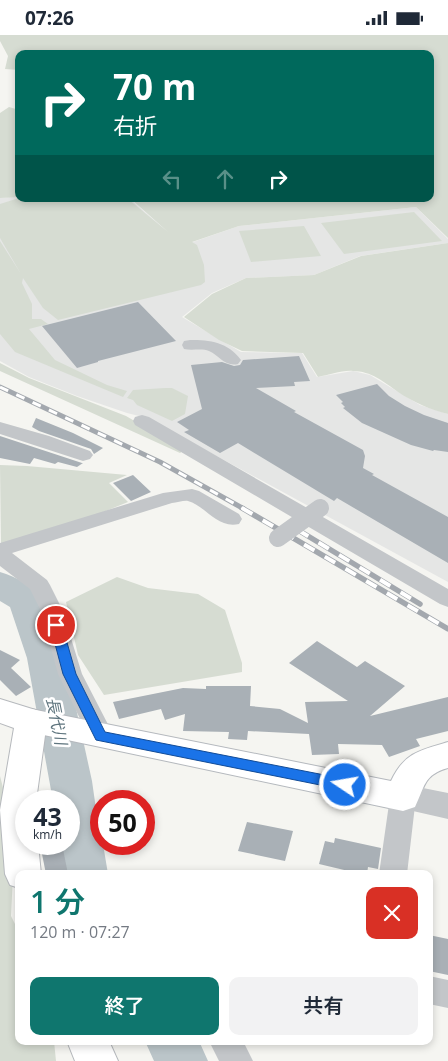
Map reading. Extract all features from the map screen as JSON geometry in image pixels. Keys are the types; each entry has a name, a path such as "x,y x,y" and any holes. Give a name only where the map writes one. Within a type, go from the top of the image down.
{"main road":[{"path":"23,870 17,813 25,719 95,735 404,797 408,779 419,765 448,755"},
{"path":"89,1045 97,1061"}],"street":[{"path":"190,345 212,345 218,351 227,353 232,360"},
{"path":"142,421 448,599"},
{"path":"0,428 42,440 83,455"},
{"path":"0,550 170,497 192,495 232,519"},
{"path":"278,538 321,507"},
{"path":"0,555 39,585 51,609 70,674 95,735"},
{"path":"394,870 404,797 448,806"},
{"path":"433,991 448,994"},
{"path":"227,1045 237,1061"}],"shaded area":[{"path":"0,35 448,35 448,238 416,207 239,226 192,242 197,245 204,265 205,282 201,285 58,320 43,308 23,278 22,283 32,304 32,319 41,319 48,324 29,329 55,360 107,385 127,391 123,397 15,352 0,334 0,241 21,274 0,238 0,204 15,199 15,202 132,202 168,232 134,202 434,202 434,50 15,50 15,70 5,69 8,56 0,41"},
{"path":"9,107 15,109 15,197 0,198 0,113"},
{"path":"15,196 15,202 133,202 168,232 193,242 239,226 416,207 448,239 448,243 360,256 314,275 246,278 212,293 182,317 241,352 302,353 317,377 353,371 370,375 420,405 448,414 448,582 147,418 77,396 29,377 0,361 0,198"},
{"path":"414,212 442,241 344,254 321,223"},
{"path":"304,226 321,256 251,262 239,231"},
{"path":"448,243 448,414 416,402 377,378 360,371 344,371 318,377 303,353 242,351 219,340 184,317 212,294 246,278 314,275 361,256"},
{"path":"0,363 29,378 126,416 184,450 180,453 0,371"},
{"path":"172,388 188,396 185,414 172,421 137,405 133,400 127,398 133,390"},
{"path":"0,465 127,475 109,483 128,502 81,521 1,545"},
{"path":"117,577 148,588 198,594 225,610 242,663 242,672 104,695 78,655 66,602"},
{"path":"0,776 15,835 11,916 15,924 15,1045 54,1045 56,1061 0,1061"}],"building":[{"path":"138,302 176,341 77,368 42,326"},
{"path":"299,356 310,381 294,382 295,386 256,388 296,411 294,412 363,450 365,456 363,468 374,474 372,475 448,517 448,563 337,498 334,501 238,443 220,453 184,432 189,430 177,422 202,409 191,365 222,362 234,366 240,365 243,360"},
{"path":"377,384 389,396 405,406 448,423 448,452 433,451 411,445 362,423 343,408 345,407 341,403 343,402 336,395"},
{"path":"36,418 103,448 94,454 91,449 39,431 32,427"},
{"path":"0,436 83,463 77,467 58,462 55,464 34,458 30,464 0,458"},
{"path":"133,475 151,492 131,501 113,483"},
{"path":"317,641 357,667 365,661 405,686 370,716 448,697 448,731 416,739 420,746 389,757 382,745 338,744 339,754 312,755 309,734 248,731 247,740 228,739 229,732 183,731 185,714 165,720 161,709 119,719 113,702 183,688 206,689 206,686 251,686 250,706 280,709 308,723 305,702 348,701 289,663"},
{"path":"0,650 20,660 11,668 31,687 16,696 0,680"},
{"path":"247,822 293,831 285,861 238,851"},
{"path":"335,838 381,848 378,869 368,867 368,870 344,870 319,864 325,841 334,843"},
{"path":"42,855 64,855 67,870 45,870"},
{"path":"433,936 448,939 448,975 433,972"}],"waterway":[{"name":"長代川","path":"0,584 26,601 46,658 71,781 85,870"},
{"name":"長代川","path":"172,1045 182,1061"}],"railway":[{"path":"0,387 160,462 244,509"},
{"path":"242,508 448,629"},
{"path":"298,530 420,604"}],"route":[{"path":"56,625 70,674 101,736 345,785"}]}
